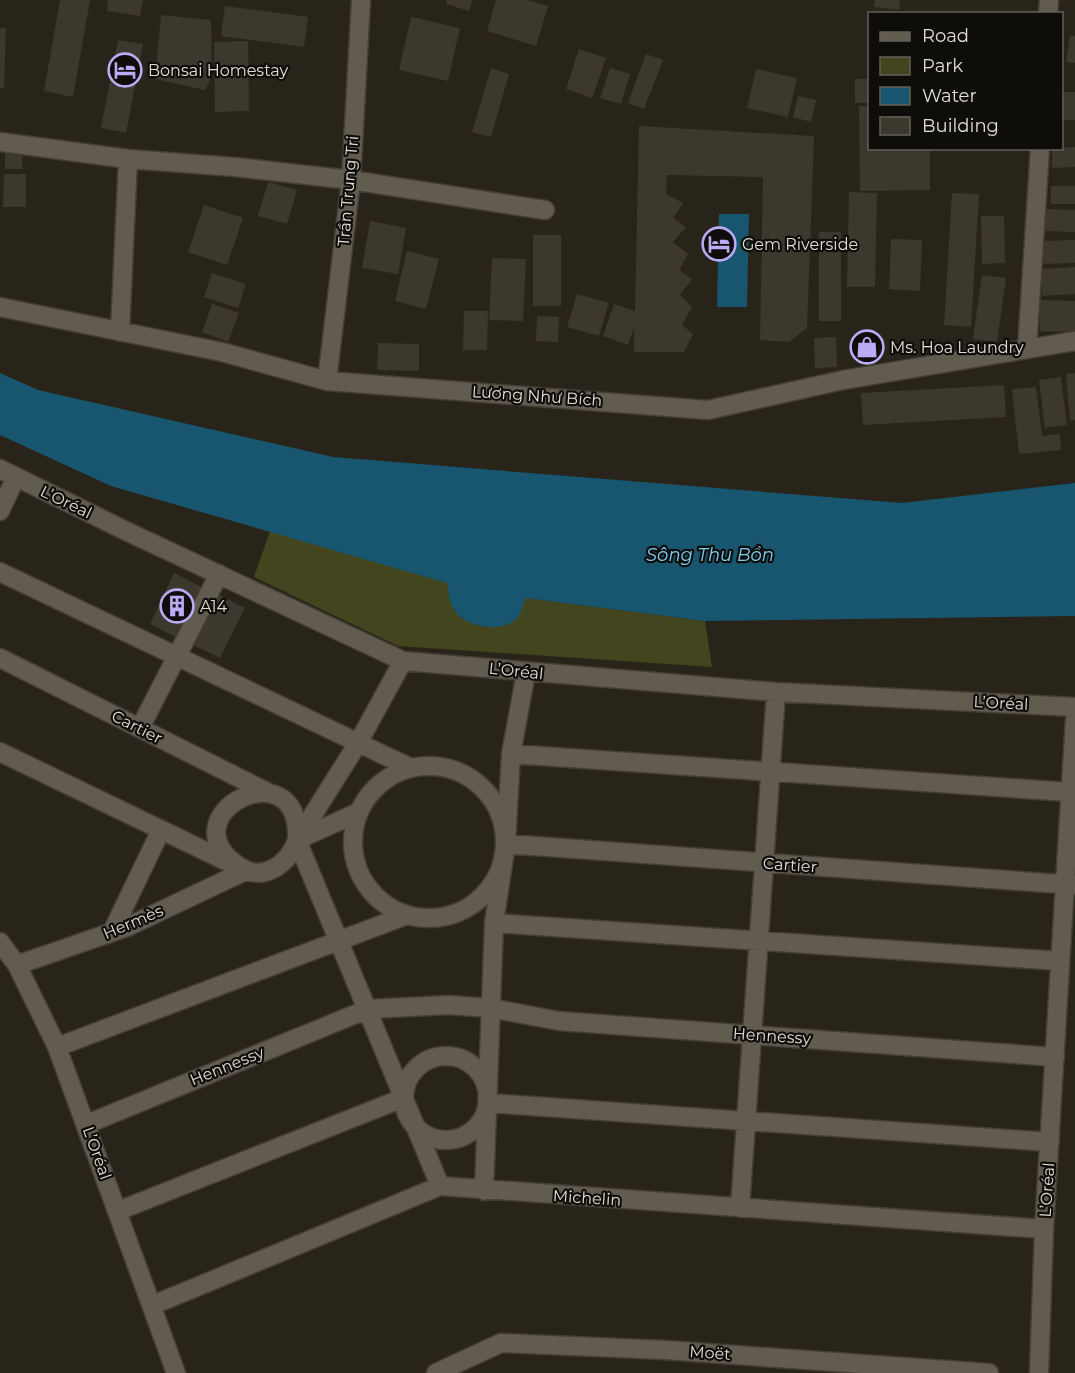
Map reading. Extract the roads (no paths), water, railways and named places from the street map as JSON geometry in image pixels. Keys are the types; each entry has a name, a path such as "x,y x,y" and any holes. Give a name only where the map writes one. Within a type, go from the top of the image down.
{"street":[{"name":"Trần Trung Tri","path":"327,381 351,180 362,0"},
{"path":"0,142 129,159 235,167 351,180 545,210"},
{"path":"1027,349 1040,150"},
{"path":"120,332 129,159"},
{"name":"Lương Như Bích","path":"0,307 222,352 327,381 708,410 843,380 1075,341"},
{"path":"0,511 8,473"},
{"name":"L’Oréal","path":"8,473 403,660 776,692 1075,707"},
{"path":"0,572 411,768"},
{"path":"140,728 219,574"},
{"name":"Cartier","path":"0,658 274,796"},
{"path":"297,840 358,743 403,660"},
{"path":"484,1191 494,923 506,844 511,754 526,672"},
{"path":"740,1208 776,692"},
{"name":"L’Oréal","path":"1039,1373 1044,1229 1060,961 1070,885 1069,792 1075,720"},
{"path":"0,752 245,871 259,873 272,870 284,863 293,853 298,827 294,814 274,796 261,792 235,800 225,809 219,821 220,848 228,859 245,871"},
{"path":"511,754 1069,792"},
{"path":"434,767 457,771 477,783 493,800 503,821 506,844 501,867 491,887 474,904 453,915 430,918 407,915 386,905 369,889 358,868 353,834 359,812 372,792 390,777 411,768 434,767"},
{"path":"297,840 359,812"},
{"path":"112,932 161,830"},
{"path":"297,840 440,1186"},
{"name":"Cartier","path":"506,844 1070,885"},
{"name":"Hermès","path":"17,965 112,932 245,871"},
{"path":"57,1047 407,915"},
{"path":"494,923 1060,961"},
{"name":"L’Oréal","path":"0,942 17,965 57,1047 176,1373"},
{"name":"Hennessy","path":"87,1124 368,1009 448,1005 490,1008 559,1021 1055,1057"},
{"path":"454,1056 471,1065 484,1079 488,1103 484,1117 475,1128 463,1136 450,1140 436,1139 423,1134 412,1124 403,1098 405,1085 419,1065 429,1058 454,1056"},
{"path":"118,1211 403,1098"},
{"path":"488,1103 1050,1142"},
{"name":"Michelin","path":"153,1305 440,1186 484,1191 1044,1229"},
{"name":"Moët","path":"436,1373 501,1343 665,1350 989,1373"}],"water":[{"path":"719,214 749,214 747,307 717,307"},
{"name":"Sông Thu Bồn","path":"0,373 38,390 333,457 902,503 1075,483 1075,616 705,621 526,598 519,615 510,623 494,627 477,625 462,619 454,611 447,583 111,486 0,435"}],"place":[{"name":"Bonsai Homestay","path":"125,70"},
{"name":"Gem Riverside","path":"719,244"},
{"name":"Ms. Hoa Laundry","path":"867,347"},
{"name":"A14","path":"177,606"}]}
